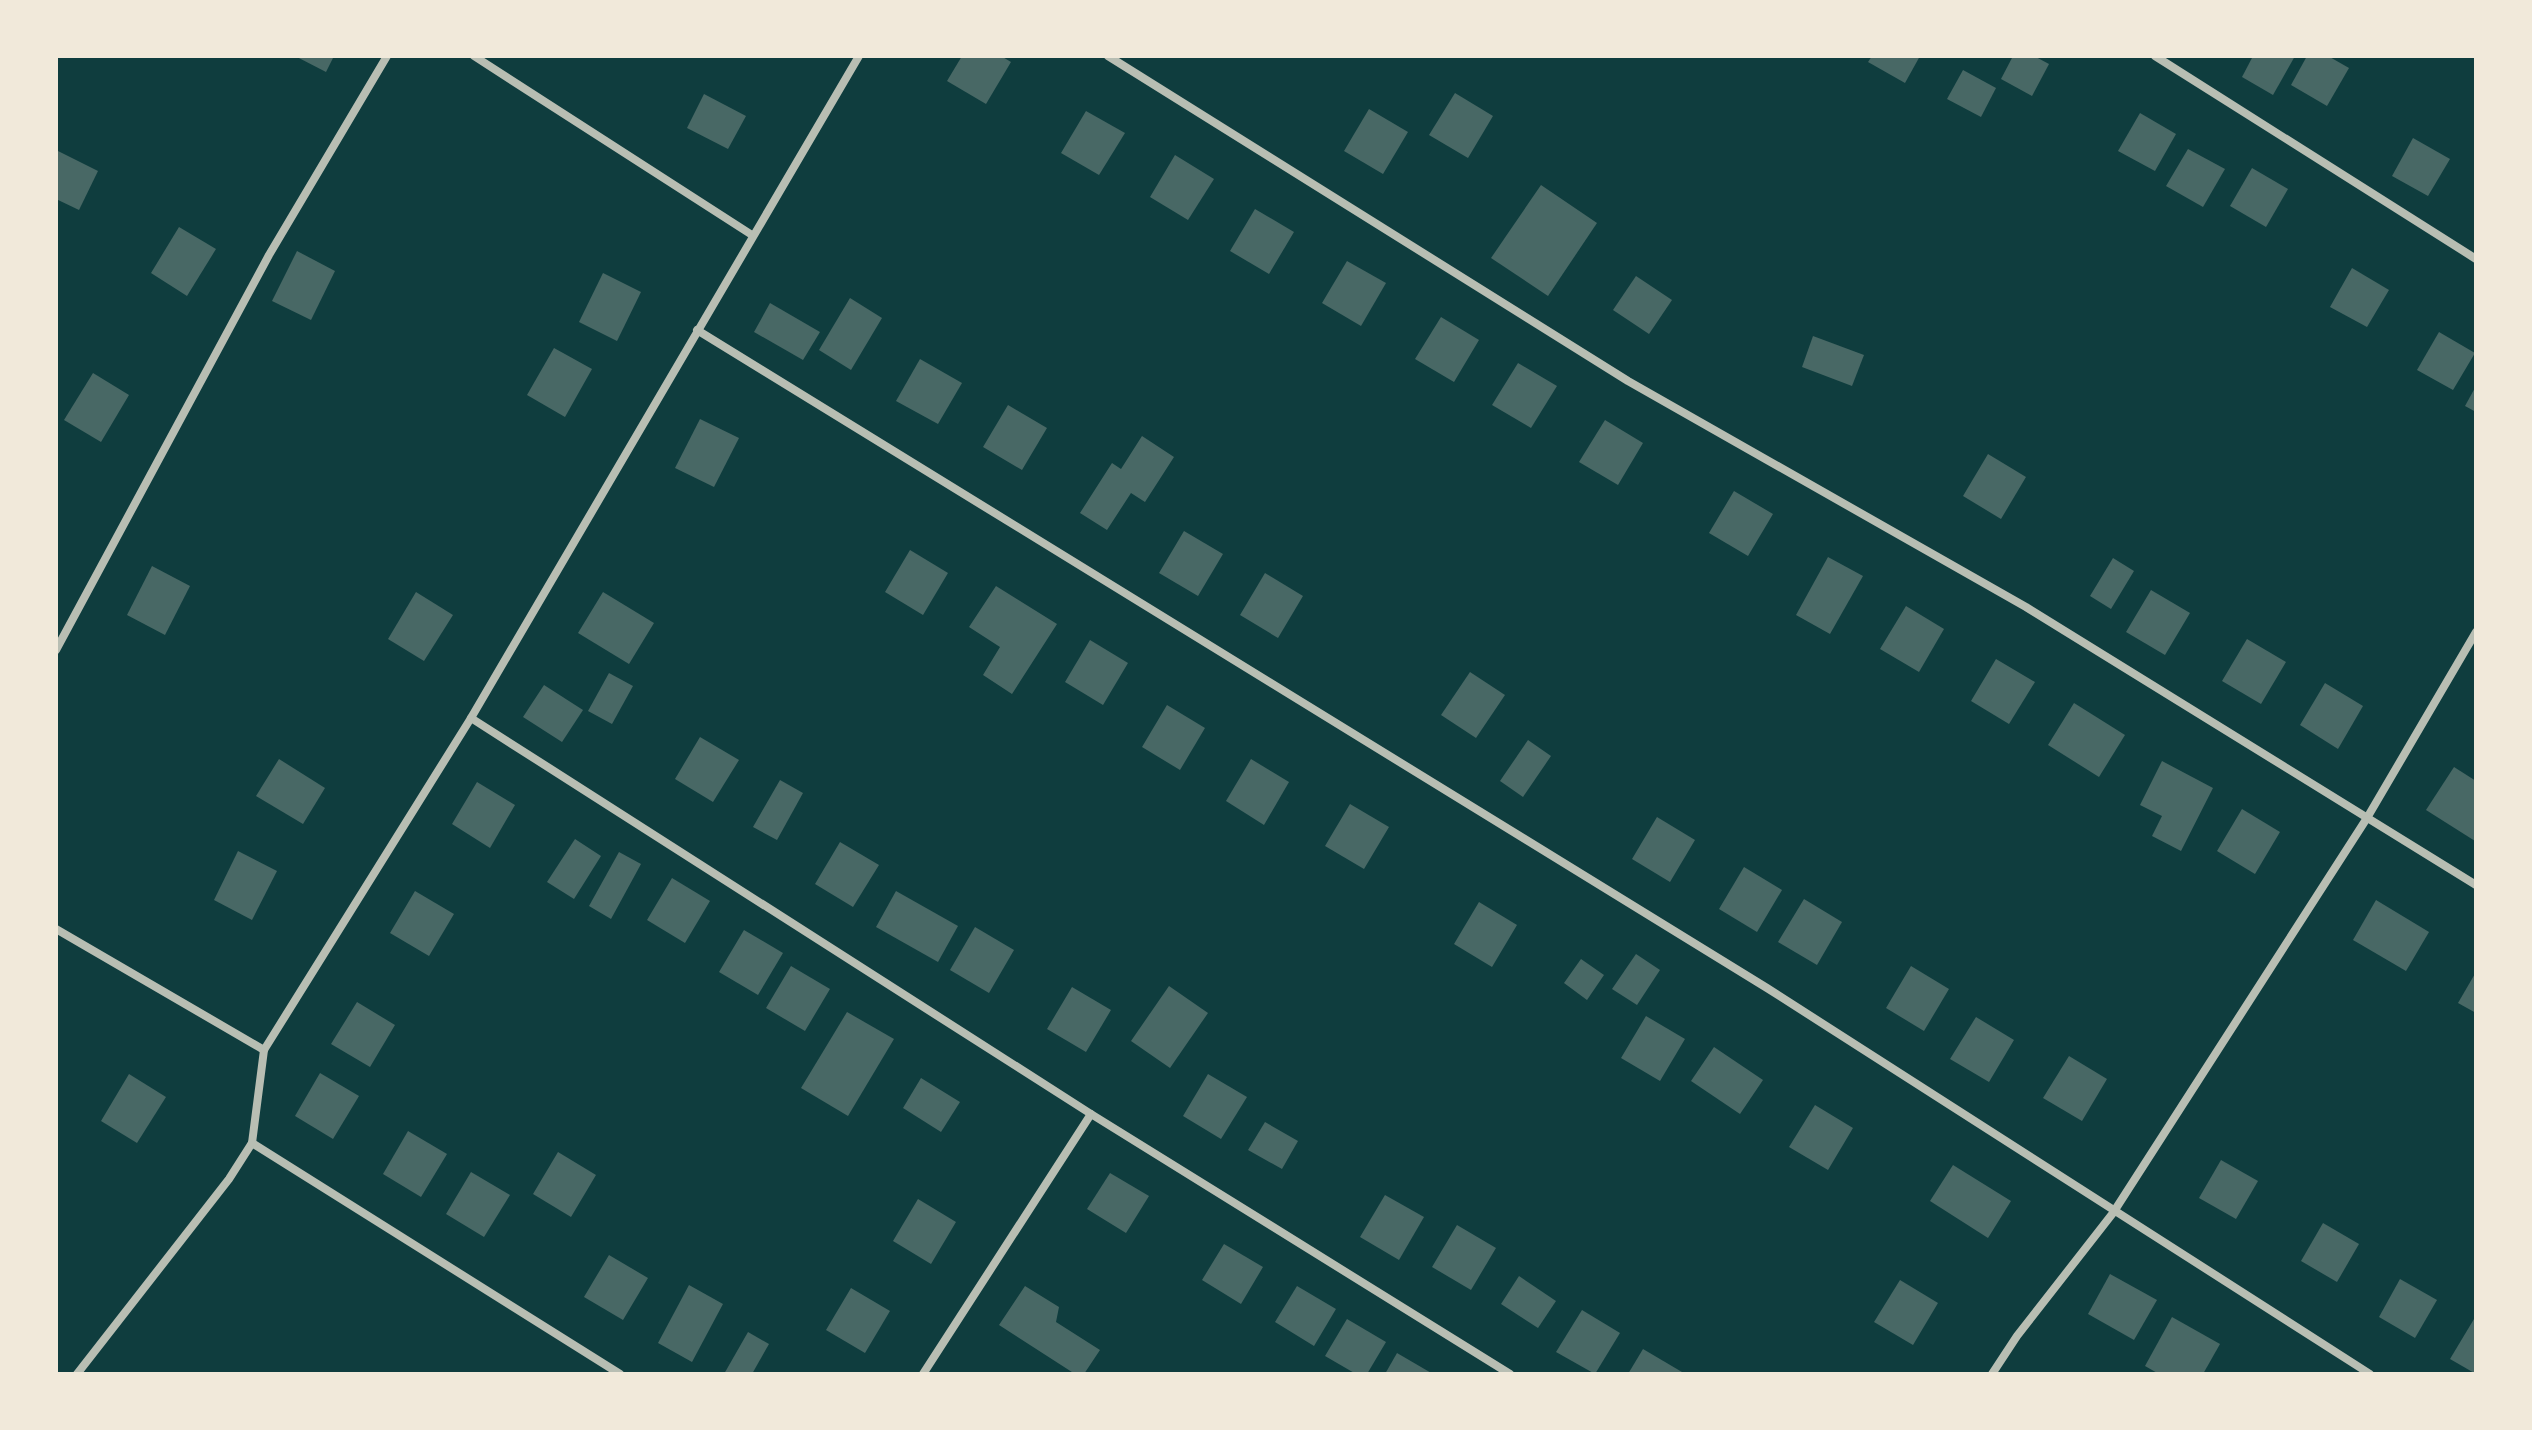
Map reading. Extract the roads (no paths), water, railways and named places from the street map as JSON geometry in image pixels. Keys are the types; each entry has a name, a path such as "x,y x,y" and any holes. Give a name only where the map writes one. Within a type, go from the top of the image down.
{"street":[{"path":"56,650 269,255 387,56"},
{"path":"474,56 752,235"},
{"path":"77,1374 229,1179 252,1143 264,1050 471,718 859,56"},
{"path":"1108,56 1628,381 2026,607 2476,885"},
{"path":"2155,56 2476,259"},
{"path":"697,330 1767,988 2113,1213 2370,1374"},
{"path":"1992,1374 2017,1336 2113,1213 2367,818 2476,632"},
{"path":"471,718 1091,1114 1510,1374"},
{"path":"56,929 264,1050"},
{"path":"923,1374 1091,1114"},
{"path":"252,1143 620,1374"}]}
